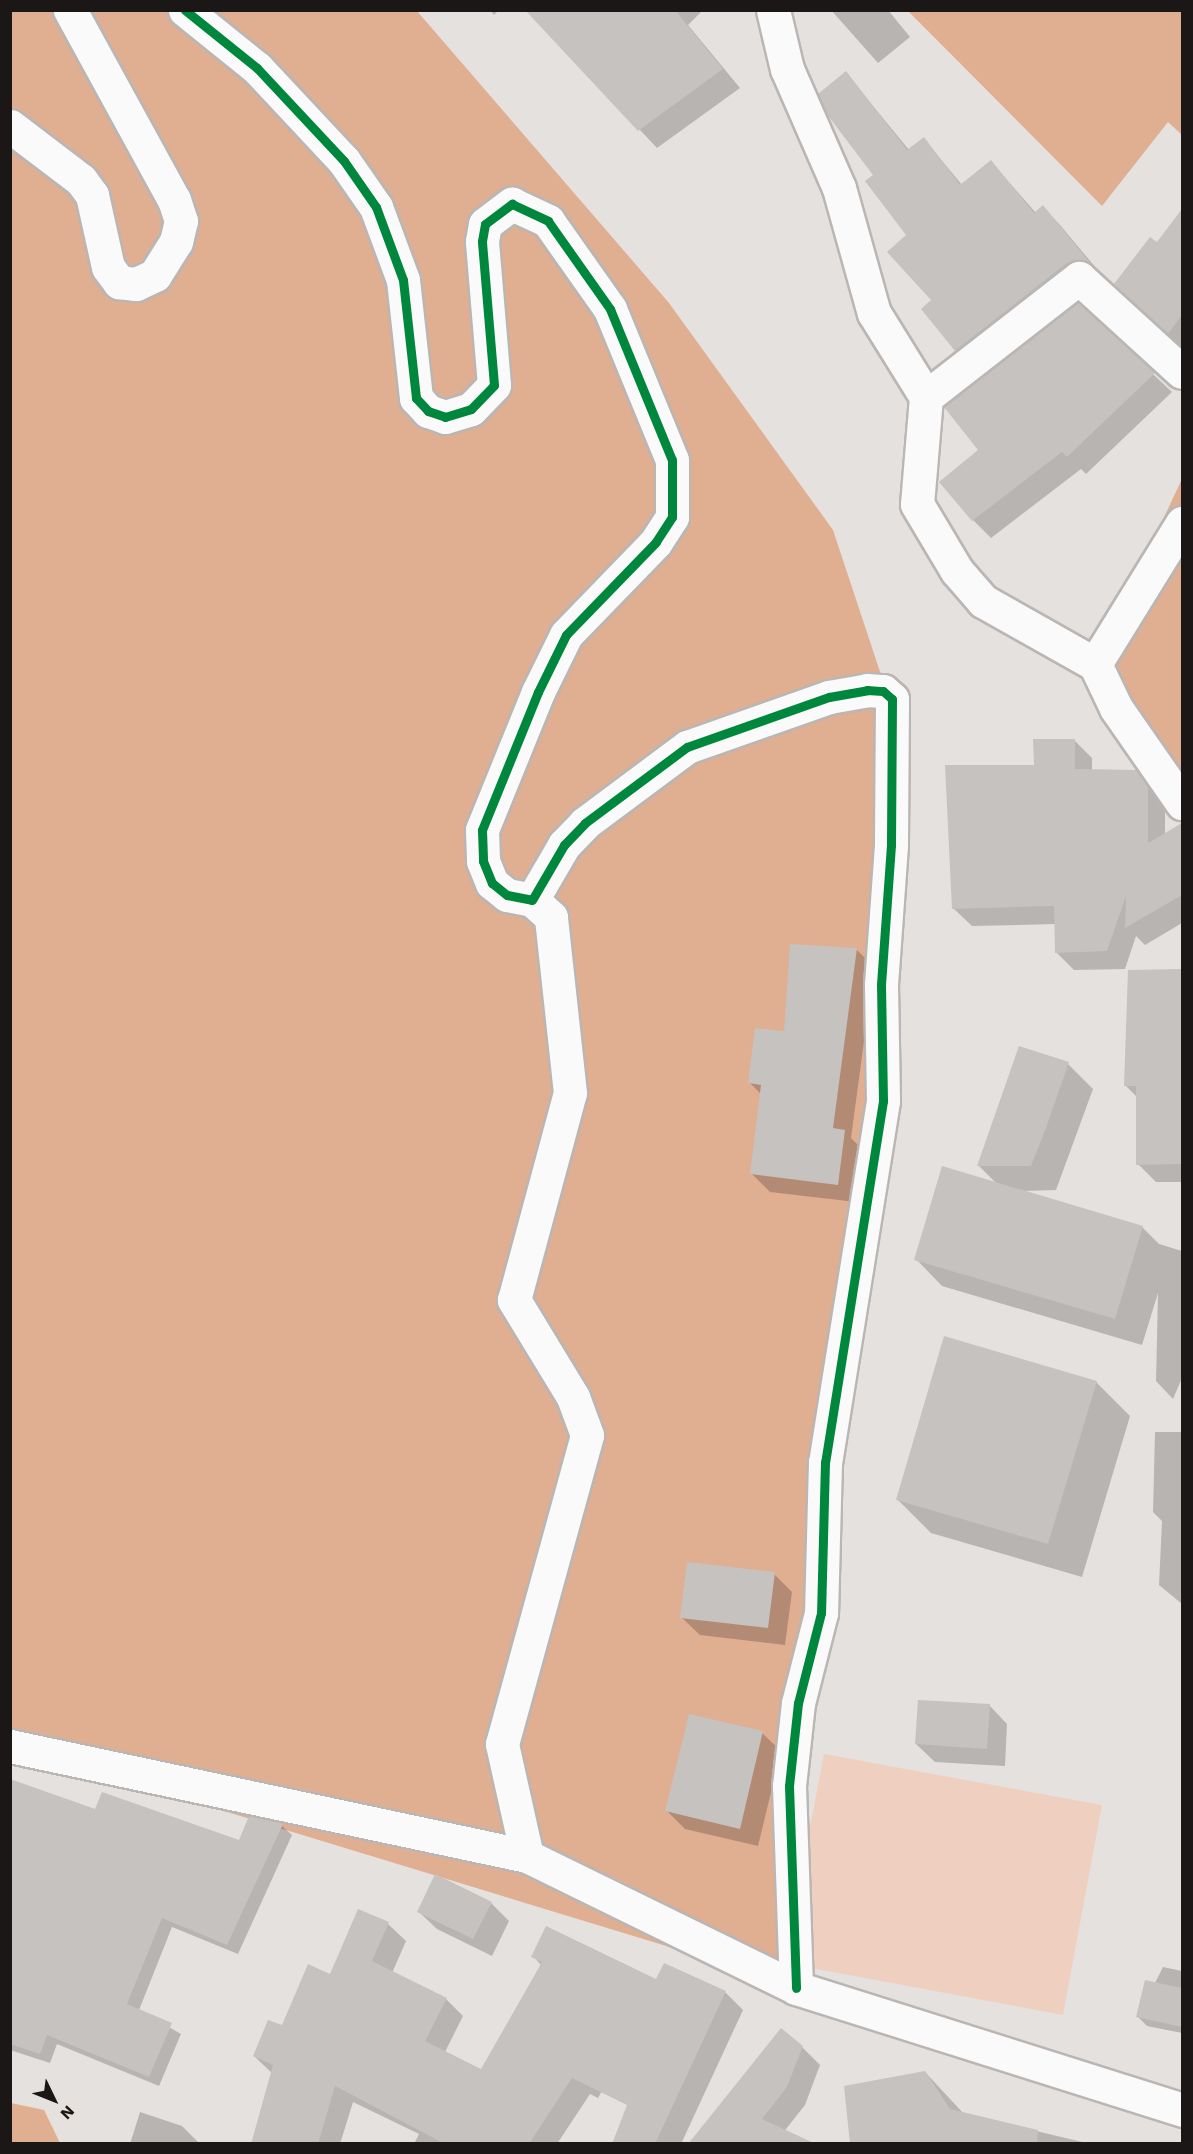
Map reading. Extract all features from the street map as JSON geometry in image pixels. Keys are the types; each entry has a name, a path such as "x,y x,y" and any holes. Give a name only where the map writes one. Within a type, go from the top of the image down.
{"street":[{"path":"10,126 81,180 92,195 108,267 119,282 136,284 155,275 176,242 181,221 174,200 70,10"},
{"path":"185,10 257,68 344,161 376,207 403,280 416,398 428,411 446,417 471,409 494,385 483,241 485,224 512,204 548,221 610,309 672,460 672,518 656,542 566,635 482,830 483,861 492,883 507,896 532,900 551,917 570,1093 514,1299 573,1397 587,1436 502,1744 526,1856"},
{"path":"773,10 787,69 839,188 874,313 926,397 917,504 957,572 983,601 1095,664 1116,708 1182,803"},
{"path":"926,397 1079,278 1182,372"},
{"path":"1095,664 1182,523"},
{"path":"532,900 564,845 585,823 687,747 829,697 867,690 883,691 892,699 891,845 881,985 883,1101 825,1462 821,1613 798,1703 789,1786 796,1988"},
{"path":"10,1746 526,1856 796,1988 1182,2110"}],"shaded area":[{"path":"10,11 417,11 669,303 833,530 893,711 890,958 781,1981 11,1746"},
{"path":"908,11 1182,11 1182,135 1168,122 1102,206"},
{"path":"1182,479 1182,821 1095,664"},
{"path":"824,1754 1102,1805 1063,2015 784,1963"},
{"path":"11,2103 44,2110 60,2143 11,2143"}],"building":[{"path":"525,10 675,10 723,69 638,131"},
{"path":"846,71 907,150 924,137 960,185 991,160 1034,213 1043,205 1091,264 1067,263 955,351 921,309 931,300 887,252 906,235 865,181 873,175 829,117 818,94"},
{"path":"1182,209 1182,315 1168,334 1114,284 1150,237 1157,242"},
{"path":"1078,303 1155,373 1067,457 1062,452 972,521 939,482 978,450 944,407"},
{"path":"1033,739 1075,739 1075,769 1136,770 1148,786 1148,843 1182,823 1182,895 1125,928 1126,896 1107,951 1055,953 1054,906 952,909 945,765 1034,765"},
{"path":"790,944 857,948 833,1128 845,1130 838,1185 750,1174 761,1085 748,1083 755,1028 784,1031"},
{"path":"1182,969 1182,1164 1136,1165 1136,1086 1124,1086 1128,970"},
{"path":"1019,1046 1069,1062 1046,1128 1031,1166 977,1166"},
{"path":"942,1166 1143,1226 1115,1319 914,1260"},
{"path":"944,1336 1097,1381 1048,1544 896,1500"},
{"path":"687,1562 775,1572 768,1628 680,1618"},
{"path":"918,1700 990,1704 987,1749 915,1744"},
{"path":"689,1714 763,1731 740,1829 665,1811"},
{"path":"10,1779 95,1809 102,1792 239,1840 249,1816 283,1824 227,1945 162,1918 127,2004 172,2023 149,2077 47,2035 40,2054 10,2044"},
{"path":"435,1874 492,1902 473,1939 417,1912"},
{"path":"358,1909 389,1922 372,1961 447,1998 425,2041 481,2069 542,1962 531,1957 546,1926 656,1979 664,1963 726,1991 655,2144 612,2144 627,2105 572,2078 529,2144 445,2144 335,2086 318,2144 251,2144 273,2065 253,2056 268,2020 282,2025 308,1964 330,1974"},
{"path":"1145,1980 1182,1988 1182,2027 1136,2017"},
{"path":"781,2028 803,2046 787,2087 762,2119 816,2144 688,2144"},
{"path":"925,2071 950,2109 1038,2130 1037,2144 850,2144 844,2086"}],"cycle path":[{"path":"185,10 257,68 344,161 376,207 403,280 416,398 428,411 445,417 471,409 494,385 482,241 485,224 512,204 548,221 610,309 672,460 672,517 656,542 566,635 538,692 482,830 483,861 492,883 507,895 532,900 564,845 585,823 687,747 829,697 867,690 883,691 892,699 891,845 881,985 883,1101 825,1462 821,1613 798,1703 789,1786 796,1988"}]}
